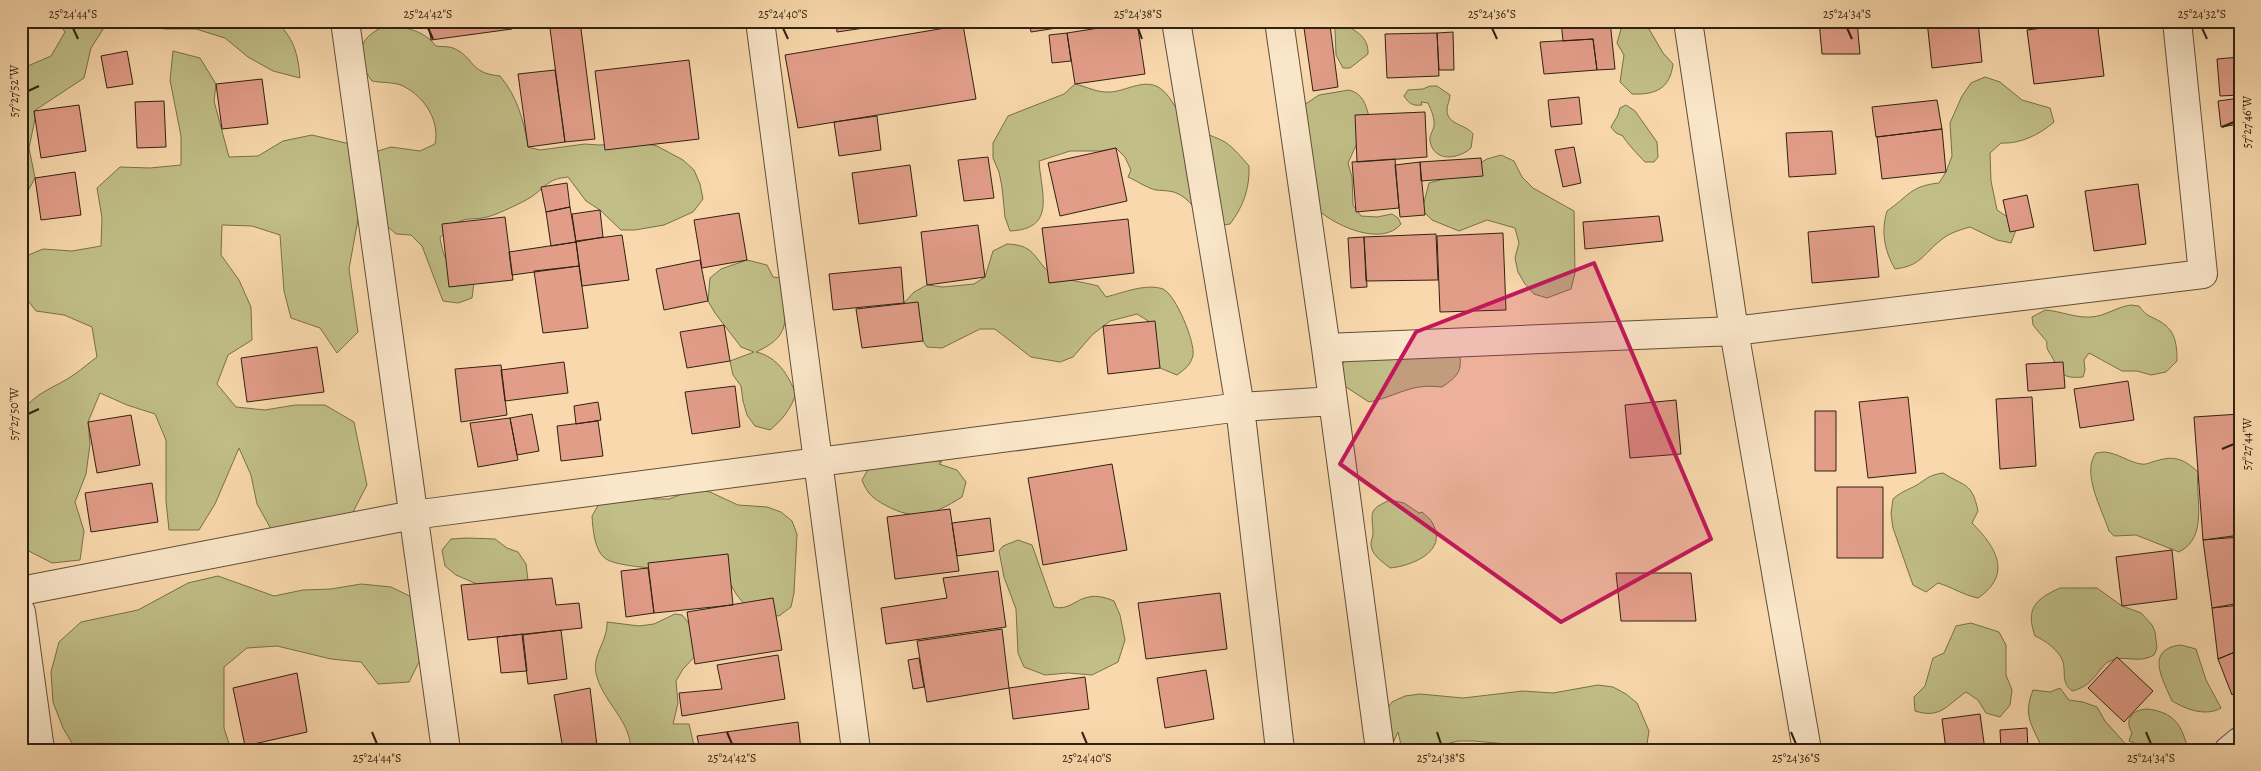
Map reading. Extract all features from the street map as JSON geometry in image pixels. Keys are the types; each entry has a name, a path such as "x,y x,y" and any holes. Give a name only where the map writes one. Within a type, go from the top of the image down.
{"street":[{"path":"345,21 446,750"},
{"path":"760,21 856,750"},
{"path":"1176,21 1240,407 1280,750"},
{"path":"1278,21 1326,348 1380,750"},
{"path":"1688,21 1734,331 1807,750"},
{"path":"1326,348 1734,331 2203,274 2177,21"},
{"path":"21,591 413,515 1240,407 1333,401"},
{"path":"21,612 40,750"},
{"path":"2229,750 2240,741"}],"highlighted area":[{"path":"1594,263 1711,539 1561,622 1340,464 1416,332"}],"shaded area":[{"path":"57,21 275,21 287,33 294,46 300,78 273,71 248,57 225,38 196,29 166,29 107,23 91,48 84,78 34,111 35,119 29,148 35,178 29,189 21,217 21,69 51,56 65,32"},
{"path":"1339,23 1360,34 1368,48 1368,54 1350,68 1343,68 1336,55 1335,29"},
{"path":"1635,25 1649,29 1663,53 1673,64 1669,79 1665,85 1654,92 1632,94 1620,82 1624,55 1617,43 1621,29"},
{"path":"385,26 414,30 426,36 436,46 451,47 460,52 482,72 500,76 511,92 519,109 528,147 540,150 585,144 643,143 657,146 683,160 694,170 700,184 703,199 693,212 664,225 635,230 621,230 600,210 586,201 568,177 553,181 531,197 504,210 487,217 467,219 448,229 440,238 444,255 454,269 474,282 472,298 458,303 443,301 422,246 411,235 396,234 385,224 371,165 378,151 391,147 420,151 435,144 436,135 433,118 418,96 400,85 372,81 362,64 361,49 364,42 369,36"},
{"path":"173,51 200,58 216,84 214,101 229,157 258,156 283,141 312,135 350,144 360,208 349,269 358,332 337,353 320,328 291,318 284,291 280,235 252,226 222,225 221,255 239,280 251,307 252,340 228,355 217,384 236,407 265,410 295,405 325,405 354,422 367,485 353,512 329,526 271,529 257,504 251,475 239,448 215,504 199,530 169,530 166,501 166,440 155,414 127,405 100,393 88,422 90,444 86,474 75,502 84,531 80,560 52,563 25,549 21,529 21,414 38,396 68,379 97,357 92,327 64,315 36,311 21,292 21,258 43,249 72,251 101,246 102,218 97,188 120,167 150,168 181,165 181,136 170,80"},
{"path":"1985,77 2000,82 2022,100 2050,108 2054,122 2029,138 2001,143 1990,153 1991,181 1997,210 2009,218 2016,230 2011,243 1997,240 1970,227 1944,238 1921,259 1911,265 1895,269 1886,248 1884,226 1887,211 1916,189 1929,184 1939,183 1946,172 1952,156 1950,123 1962,96 1971,83"},
{"path":"1075,84 1106,92 1145,84 1156,86 1165,92 1189,125 1220,139 1232,147 1249,166 1249,174 1245,197 1239,211 1230,224 1209,225 1200,218 1189,202 1179,194 1153,189 1128,177 1131,170 1125,157 1116,148 1100,151 1070,151 1039,161 1043,197 1043,207 1040,216 1035,224 1025,229 1010,231 1005,217 999,172 993,158 993,143 1008,116 1064,94"},
{"path":"1437,86 1450,95 1447,108 1450,119 1473,134 1471,148 1460,155 1448,157 1436,153 1430,141 1434,123 1428,103 1421,102 1422,105 1414,105 1404,96 1408,90 1423,89"},
{"path":"1349,90 1360,96 1363,100 1369,117 1348,163 1352,177 1353,205 1361,216 1377,217 1392,214 1398,218 1401,224 1393,231 1383,234 1359,232 1347,228 1318,210 1301,107 1319,95"},
{"path":"1626,105 1635,111 1657,142 1658,157 1654,162 1645,162 1623,136 1616,133 1611,127 1620,108"},
{"path":"1501,155 1514,161 1522,177 1533,188 1574,211 1575,273 1571,289 1547,298 1534,294 1518,272 1515,258 1519,243 1515,228 1487,220 1459,231 1432,220 1422,210 1429,183 1462,174 1487,159"},
{"path":"1007,244 1024,247 1030,251 1053,275 1098,286 1106,297 1149,287 1163,289 1179,309 1188,330 1193,349 1193,355 1189,364 1177,375 1160,368 1150,322 1137,314 1110,321 1092,335 1073,357 1060,362 1031,357 995,329 980,329 942,348 927,347 915,329 904,303 914,292 927,285 943,287 974,284 985,277 993,251"},
{"path":"747,260 767,265 773,277 781,278 785,313 782,331 769,345 756,352 764,354 776,362 796,394 786,414 770,430 755,426 747,415 741,386 733,375 730,361 754,352 741,347 708,301 710,278 721,269"},
{"path":"2131,305 2139,306 2147,314 2166,326 2173,334 2176,344 2177,361 2166,372 2151,375 2137,371 2122,371 2089,353 2084,360 2085,370 2083,377 2066,376 2060,371 2048,351 2047,342 2033,325 2032,317 2045,310 2091,317"},
{"path":"1459,351 1460,368 1452,380 1442,387 1412,388 1369,402 1343,385 1341,369 1346,356"},
{"path":"2104,452 2141,464 2174,458 2183,461 2198,472 2199,516 2194,537 2188,545 2179,552 2136,535 2114,536 2109,531 2094,491 2091,471 2092,461 2096,453"},
{"path":"927,459 942,462 939,464 957,470 966,482 962,497 933,512 915,515 896,510 873,497 862,480 870,466"},
{"path":"1943,473 1970,490 1978,511 1972,523 1988,541 1997,560 1998,570 1995,580 1989,589 1978,598 1938,583 1926,592 1913,585 1893,528 1891,514 1893,499 1929,477"},
{"path":"695,489 710,492 738,505 767,507 781,512 792,521 797,534 794,593 791,607 779,616 759,612 744,604 725,572 663,569 615,563 606,559 599,551 595,539 592,516 599,504 641,493 654,499 669,499"},
{"path":"1390,500 1404,503 1419,513 1422,512 1432,522 1436,534 1436,542 1432,550 1417,561 1390,568 1375,555 1371,544 1373,512 1378,506"},
{"path":"451,539 495,539 507,548 518,552 526,564 528,580 484,587 456,575 445,566 442,550"},
{"path":"1018,540 1032,545 1054,607 1068,606 1092,596 1114,601 1120,615 1125,640 1118,662 1092,675 1068,673 1045,675 1024,667 1018,653 1016,609 1004,577 999,551 1003,546"},
{"path":"218,576 274,596 303,590 331,589 361,584 391,587 416,599 422,656 409,682 378,684 361,662 331,659 277,646 247,648 224,667 224,728 231,750 76,750 63,728 53,702 51,672 59,642 81,622 138,610 188,583"},
{"path":"2060,588 2097,588 2122,606 2141,613 2152,625 2155,632 2157,648 2154,655 2142,659 2120,659 2108,662 2088,684 2072,691 2066,684 2064,666 2059,654 2052,646 2035,636 2031,618 2032,611 2039,601"},
{"path":"675,614 682,615 696,632 699,652 683,669 676,681 678,703 673,724 689,724 695,750 631,750 630,739 622,721 601,687 595,669 597,656 607,629 607,622 639,626 654,624"},
{"path":"1971,623 1999,632 2006,645 2006,675 2012,690 2010,705 2000,717 1986,713 1978,700 1966,692 1937,712 1924,713 1915,711 1914,697 1925,686 1933,658 1944,653 1956,626"},
{"path":"2181,645 2196,649 2206,680 2221,708 2215,711 2202,712 2183,707 2172,701 2161,675 2160,659 2163,652"},
{"path":"1598,685 1613,687 1637,703 1649,731 1646,750 1583,750 1562,745 1517,745 1458,741 1423,750 1411,750 1401,745 1398,732 1394,741 1384,713 1392,702 1405,696 1420,694 1463,698 1523,691 1553,693"},
{"path":"2060,688 2069,700 2097,707 2105,721 2131,750 2071,750 2042,747 2030,719 2030,699 2033,690 2050,692"},
{"path":"2147,709 2164,713 2175,721 2183,733 2188,750 2153,750 2129,741 2132,733 2129,723 2131,716 2137,711"}],"building":[{"path":"428,21 511,21 512,29 431,40"},
{"path":"549,21 580,21 595,139 565,142"},
{"path":"836,21 912,21 837,32"},
{"path":"1029,21 1095,21 1095,22 1031,32"},
{"path":"1359,21 1392,21 1393,28 1360,28"},
{"path":"1392,21 1447,21 1447,24 1393,28"},
{"path":"1561,21 1610,21 1615,69 1597,70 1593,39 1563,41"},
{"path":"1819,21 1857,21 1860,54 1822,54"},
{"path":"1927,21 1978,21 1982,62 1932,68"},
{"path":"2097,21 2104,76 2034,84 2027,30"},
{"path":"1137,22 1145,74 1075,84 1067,33"},
{"path":"963,25 976,99 798,128 785,55"},
{"path":"1330,25 1338,87 1313,91 1304,28"},
{"path":"1453,32 1454,70 1439,70 1437,33"},
{"path":"1067,33 1071,61 1052,63 1049,35"},
{"path":"1437,33 1439,76 1387,78 1385,34"},
{"path":"1593,39 1597,70 1544,74 1540,42"},
{"path":"127,51 133,84 107,88 101,56"},
{"path":"2240,57 2240,95 2220,96 2217,59"},
{"path":"689,60 699,139 605,150 595,71"},
{"path":"555,70 565,142 528,147 518,74"},
{"path":"262,79 268,124 222,129 216,84"},
{"path":"1579,97 1582,124 1551,127 1548,100"},
{"path":"2240,98 2240,124 2221,127 2218,101"},
{"path":"1937,100 1942,129 1876,137 1872,107"},
{"path":"164,101 166,147 137,148 135,102"},
{"path":"79,105 86,151 41,158 34,111"},
{"path":"1425,112 1427,157 1357,162 1355,115"},
{"path":"877,116 881,150 839,156 834,122"},
{"path":"1942,129 1946,172 1882,179 1877,137"},
{"path":"1832,131 1836,174 1789,177 1786,133"},
{"path":"2240,145 2240,170 2235,146"},
{"path":"1574,147 1581,183 1563,187 1555,150"},
{"path":"1116,148 1127,201 1060,216 1048,163"},
{"path":"988,157 994,198 964,201 958,160"},
{"path":"1481,158 1483,176 1421,181 1420,162"},
{"path":"1395,159 1399,208 1356,212 1352,162"},
{"path":"1420,162 1425,215 1400,217 1395,165"},
{"path":"910,165 917,216 859,224 852,173"},
{"path":"75,172 81,215 41,220 35,178"},
{"path":"567,183 570,207 546,212 541,187"},
{"path":"2138,184 2146,244 2094,251 2085,191"},
{"path":"2027,195 2034,227 2010,232 2003,200"},
{"path":"570,207 576,242 551,246 546,212"},
{"path":"600,210 603,237 576,242 572,214"},
{"path":"739,213 747,260 702,268 694,220"},
{"path":"1659,216 1663,241 1585,249 1583,222"},
{"path":"505,217 513,280 449,287 442,224"},
{"path":"1128,219 1134,273 1049,283 1042,228"},
{"path":"978,225 985,277 927,285 921,232"},
{"path":"1874,226 1879,277 1812,283 1808,232"},
{"path":"1503,233 1506,310 1440,312 1437,236"},
{"path":"1436,234 1438,280 1366,281 1364,237"},
{"path":"622,235 629,280 582,286 576,241"},
{"path":"1364,237 1367,287 1351,288 1348,238"},
{"path":"576,242 579,266 512,275 509,252"},
{"path":"700,260 708,301 664,310 656,269"},
{"path":"579,266 588,328 543,333 534,271"},
{"path":"901,267 904,303 833,310 829,274"},
{"path":"918,302 923,341 862,348 856,309"},
{"path":"1155,321 1160,368 1108,374 1103,326"},
{"path":"724,325 730,361 687,368 680,332"},
{"path":"317,347 324,392 247,402 241,358"},
{"path":"564,362 568,393 505,401 501,370"},
{"path":"2063,362 2065,388 2028,391 2026,364"},
{"path":"501,365 507,415 461,422 455,369"},
{"path":"2128,381 2134,420 2080,428 2074,389"},
{"path":"735,386 740,427 692,434 685,392"},
{"path":"1908,397 1916,473 1868,478 1859,402"},
{"path":"2032,397 2036,466 2000,469 1996,399"},
{"path":"1676,400 1681,454 1630,458 1625,405"},
{"path":"598,402 601,420 576,424 574,406"},
{"path":"1815,411 1836,411 1836,471 1815,471"},
{"path":"532,414 539,451 517,455 510,418"},
{"path":"2240,414 2240,537 2203,540 2194,417"},
{"path":"131,415 140,465 97,473 88,422"},
{"path":"510,418 518,460 478,467 470,423"},
{"path":"598,421 603,456 561,461 557,426"},
{"path":"1112,464 1127,550 1043,565 1028,478"},
{"path":"152,483 158,522 91,532 85,493"},
{"path":"1837,487 1883,487 1883,558 1837,558"},
{"path":"950,509 959,571 895,579 887,517"},
{"path":"990,518 994,551 957,556 952,523"},
{"path":"2240,535 2240,603 2212,608 2203,540"},
{"path":"2172,550 2177,599 2122,606 2116,557"},
{"path":"728,554 733,605 654,613 648,563"},
{"path":"648,568 654,613 626,617 621,571"},
{"path":"998,571 1006,627 886,644 881,608 947,598 943,578"},
{"path":"1616,573 1691,573 1696,621 1621,621"},
{"path":"552,578 556,605 579,603 582,628 468,640 461,585"},
{"path":"1220,593 1227,649 1146,659 1138,603"},
{"path":"773,598 782,650 695,664 687,612"},
{"path":"2240,605 2240,650 2218,659 2212,608"},
{"path":"1002,629 1009,688 927,702 917,641"},
{"path":"561,630 567,679 528,684 522,635"},
{"path":"523,634 527,671 501,673 497,637"},
{"path":"2240,650 2240,687 2232,695 2218,659"},
{"path":"778,655 785,699 682,716 679,693 722,689 717,665"},
{"path":"2117,657 2153,691 2124,722 2088,688"},
{"path":"919,658 924,687 913,689 908,660"},
{"path":"1206,670 1214,719 1165,728 1157,678"},
{"path":"297,673 307,732 245,746 233,688"},
{"path":"1085,677 1089,709 1013,719 1009,688"},
{"path":"590,688 597,746 563,750 554,695"},
{"path":"1980,714 1985,750 1946,750 1942,719"},
{"path":"798,722 801,750 700,750 697,736"},
{"path":"2027,728 2028,750 2001,750 2000,730"}]}
